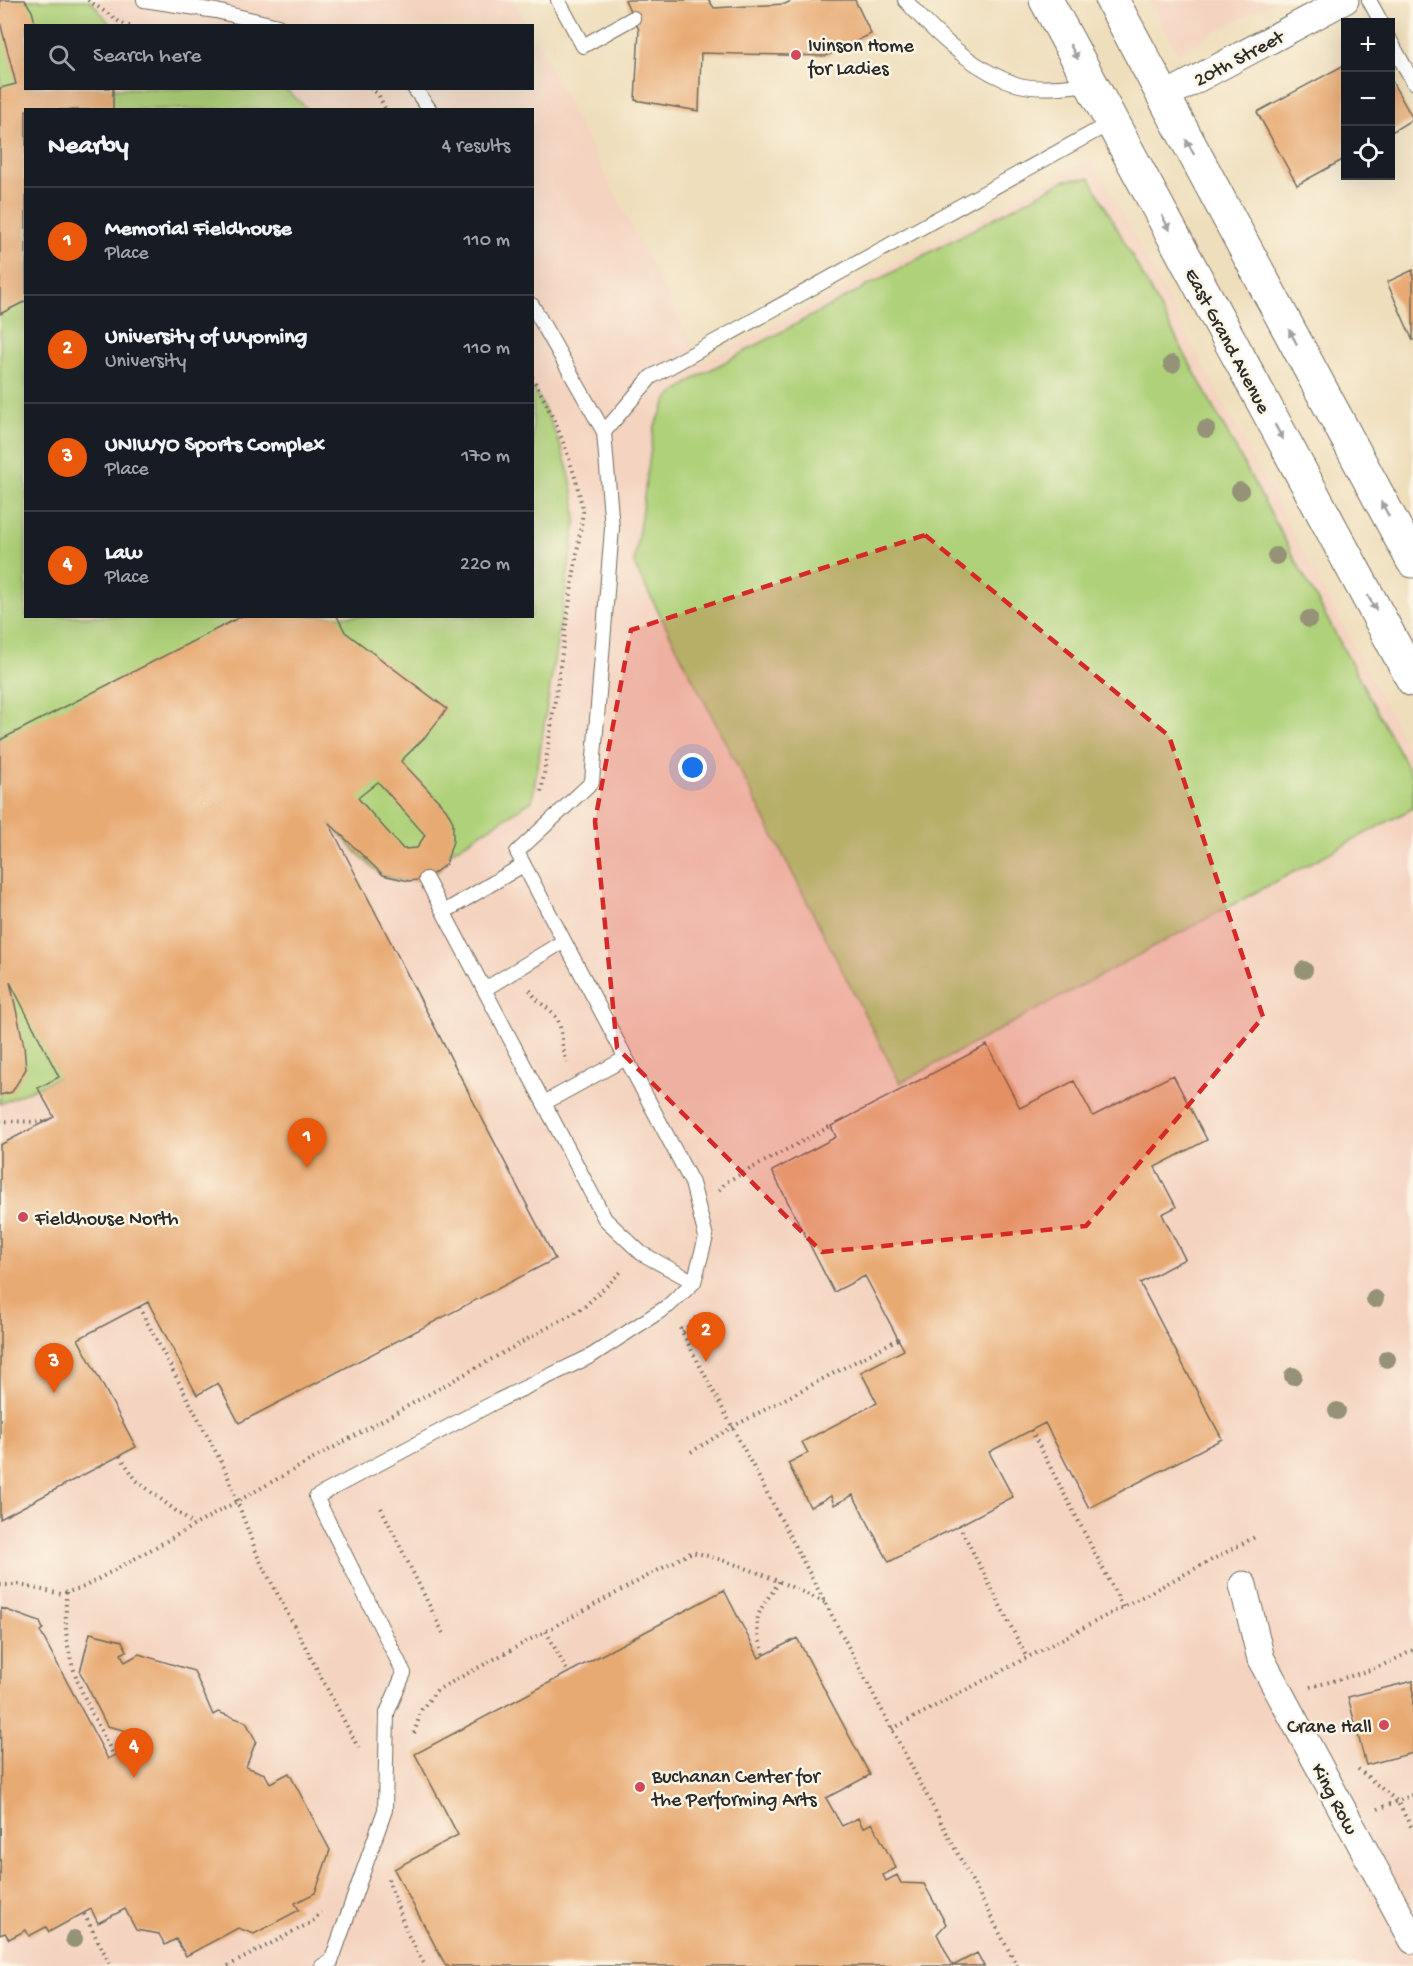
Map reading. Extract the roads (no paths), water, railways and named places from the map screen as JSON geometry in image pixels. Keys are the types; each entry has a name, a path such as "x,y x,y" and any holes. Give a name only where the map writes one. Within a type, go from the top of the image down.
{"main road":[{"name":"East Grand Avenue","path":"1047,0 1413,680"},
{"path":"1112,0 1413,561"}],"street":[{"name":"20th Street","path":"1163,96 1345,0"},
{"name":"King Row","path":"1243,1585 1262,1659 1413,1941"}],"lane":[{"path":"144,0 161,5 216,11 270,24"},
{"path":"558,0 583,46 633,18"},
{"path":"905,0 919,16 968,60 1017,84 1052,87 1091,84"},
{"path":"1369,0 1379,18"},
{"path":"1395,49 1413,82"},
{"path":"415,90 429,108"},
{"path":"604,432 651,376 1112,122"},
{"path":"322,1966 331,1962 385,1810 387,1713 404,1673 316,1497 497,1401 591,1356 668,1306 694,1282 706,1237 692,1183 517,852 592,782 612,528 604,432 534,309"},
{"path":"444,912 523,865"},
{"path":"426,879 605,1219 641,1253 694,1282"},
{"path":"484,989 564,941"},
{"path":"544,1103 626,1058"}],"place":[{"name":"Ivinson Home for Ladies","path":"796,55"},
{"name":"Memorial Fieldhouse","path":"307,1168"},
{"name":"Fieldhouse North","path":"23,1217"},
{"name":"University of Wyoming","path":"706,1362"},
{"name":"UNIWYO Sports Complex","path":"54,1393"},
{"name":"Crane Hall","path":"1384,1725"},
{"name":"Law","path":"134,1778"},
{"name":"Buchanan Center for the Performing Arts","path":"640,1787"}]}
